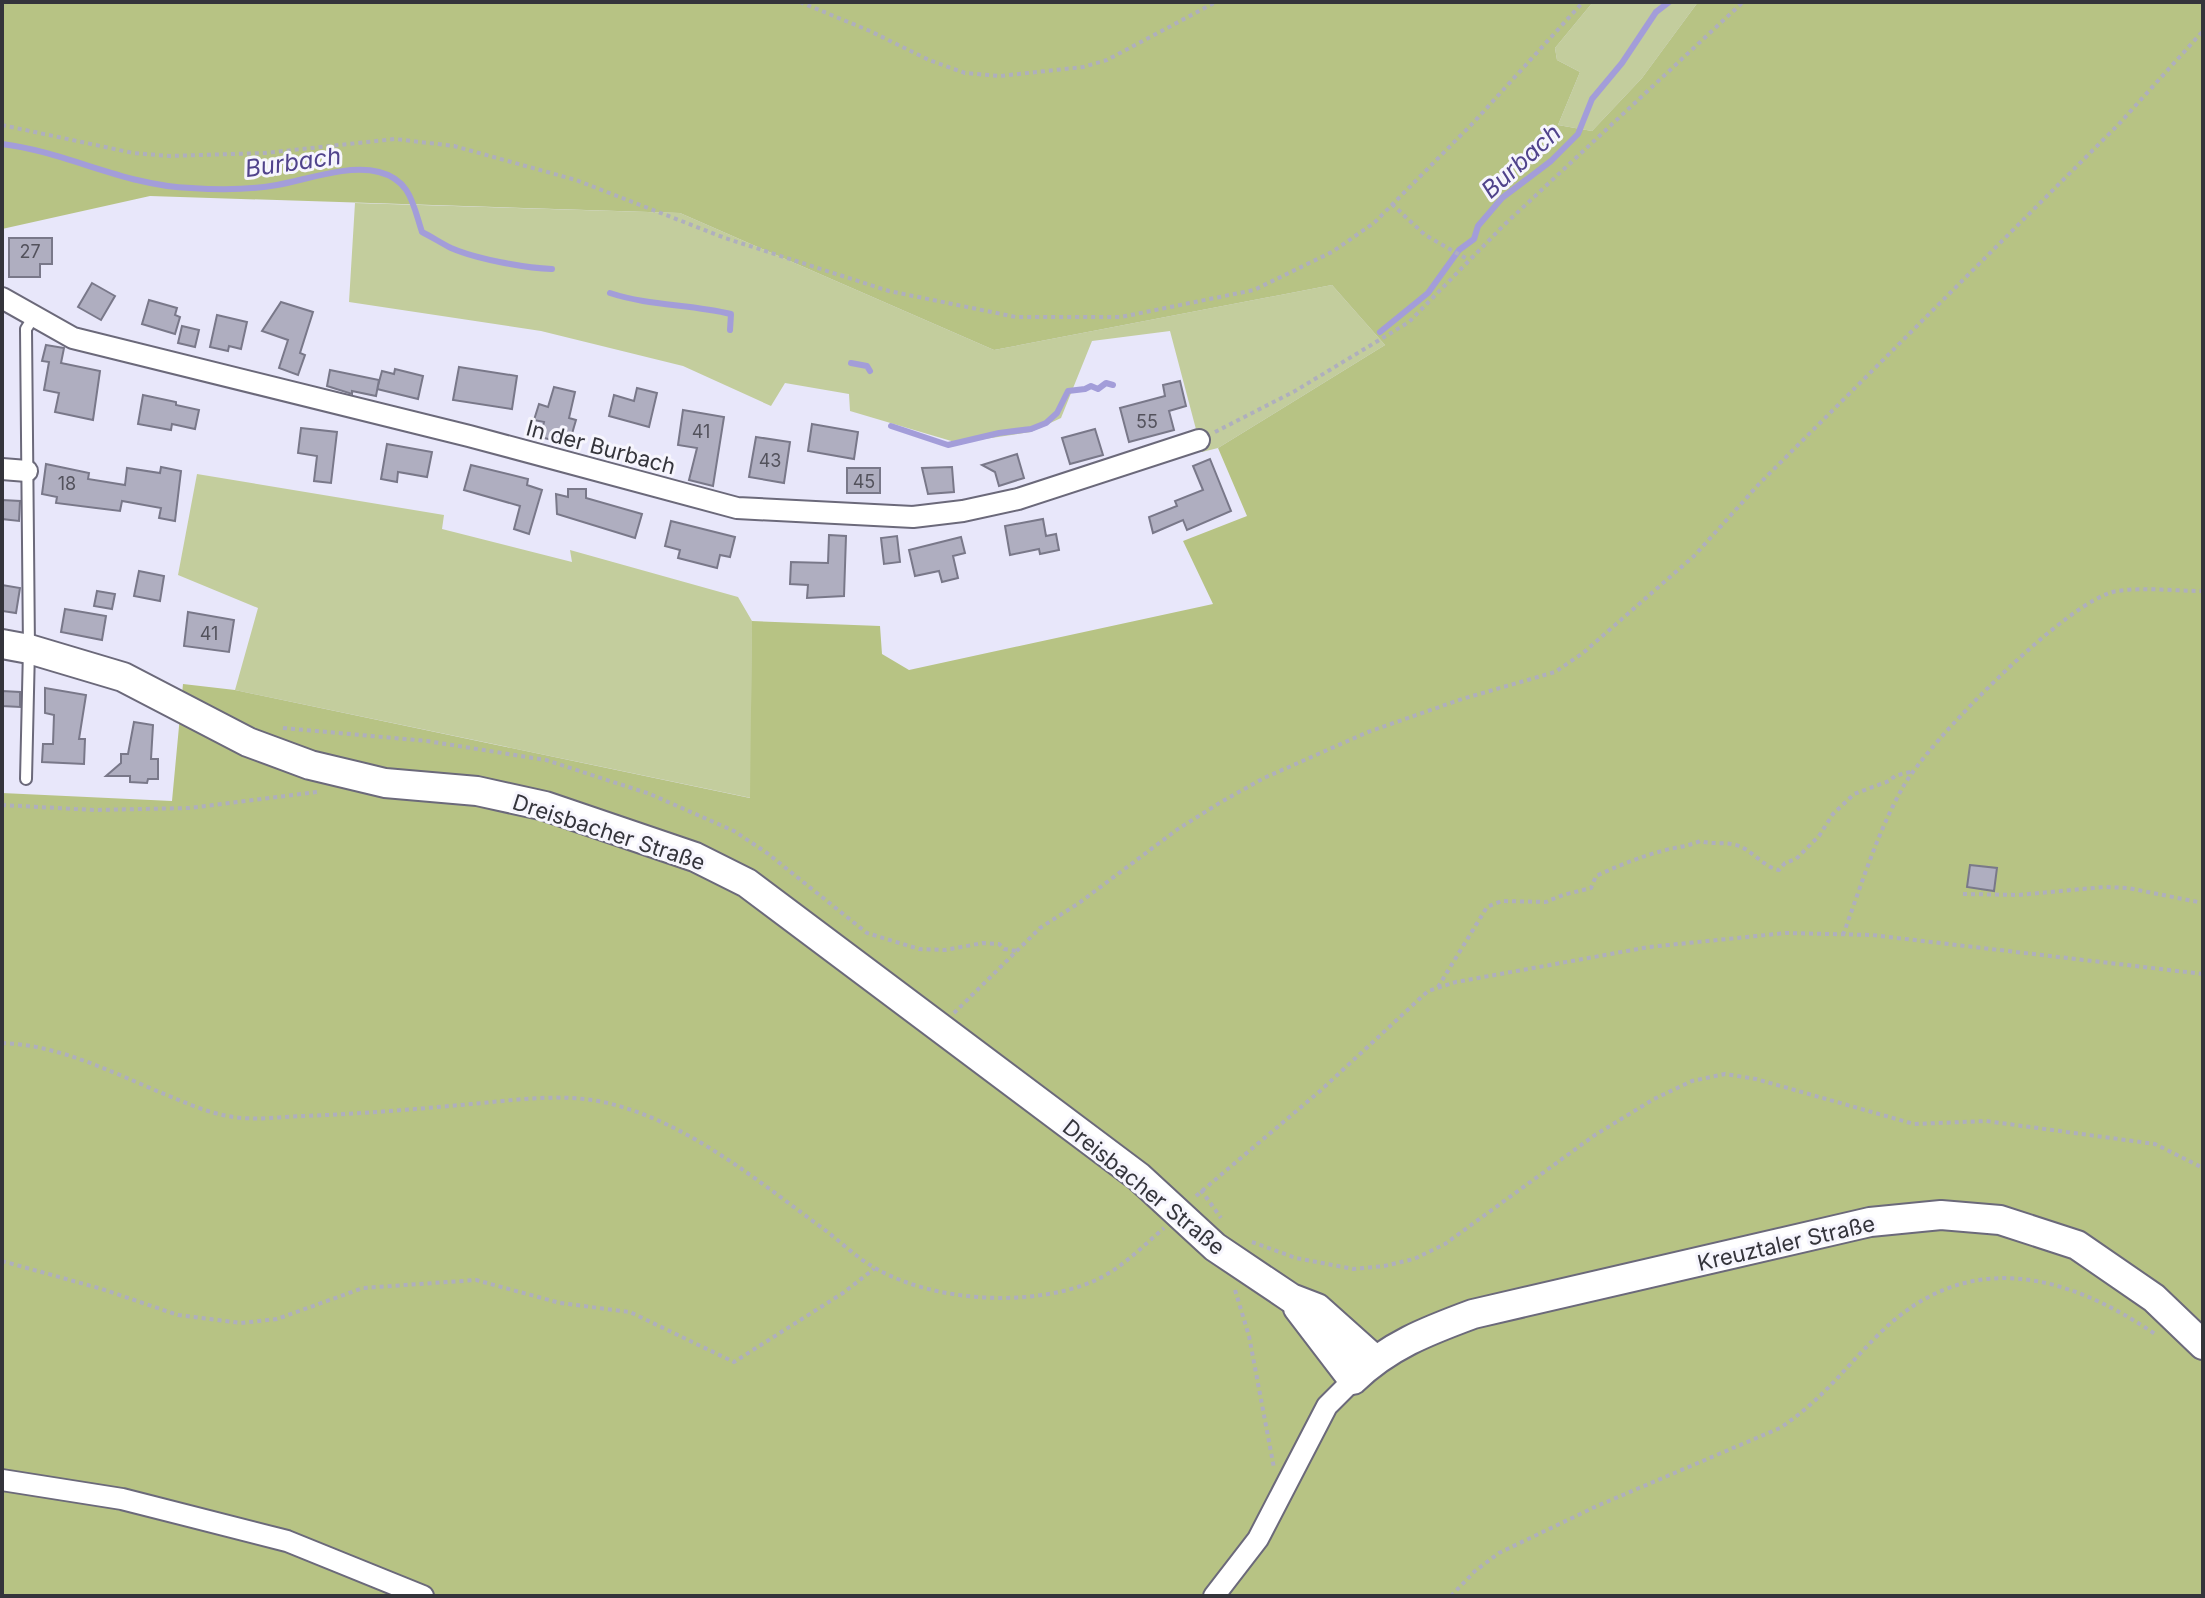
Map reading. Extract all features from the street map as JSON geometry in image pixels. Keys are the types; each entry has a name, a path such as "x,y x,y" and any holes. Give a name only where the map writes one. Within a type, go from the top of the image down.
{"street":[{"name":"In der Burbach","path":"2,298 73,338 469,436 737,508 913,517 937,515 1018,499 1199,440"},
{"path":"2,469 27,471"},
{"name":"Dreisbacher Straße","path":"16,647 123,677 248,742 310,765 385,783 477,791 545,806 695,857 747,883 1139,1177 1215,1247 1291,1298 1317,1308 1374,1359"},
{"name":"Kreuztaler Straße","path":"1353,1380 1374,1359 1420,1334 1473,1314 1870,1222 1941,1215 2000,1220 2077,1245 2154,1298 2203,1345"},
{"name":"Dreisbacher Straße","path":"1291,1298 1353,1380"},
{"path":"1214,1596 1258,1539 1327,1406 1353,1380"},
{"path":"2,1480 122,1499 287,1541 423,1596"}],"lane":[{"path":"26,779 16,647 27,471 26,329 33,318"}],"path":[{"path":"800,2 856,24 929,60 965,73 1000,76 1083,67 1107,60 1216,2"},
{"path":"2,125 133,153 169,156 265,153 395,139 454,146 588,184 725,238 889,291 1016,317 1121,317 1254,290 1332,252 1374,223 1474,122 1583,2"},
{"path":"1199,440 1295,391 1409,322 1514,214 1743,2"},
{"path":"939,1029 1040,928 1079,903 1178,829 1221,802 1264,778 1368,732 1462,699 1555,672 1583,653 1694,556 1770,473 2118,125 2203,31"},
{"path":"1392,204 1425,235 1469,259"},
{"path":"1843,935 1902,788 1945,732 2020,655 2091,602 2115,591 2203,591"},
{"path":"1438,987 1487,907 1502,901 1546,902 1591,888 1596,876 1635,859 1700,841 1737,845 1779,870 1785,863 1796,859 1819,836 1833,814 1854,794 1913,771"},
{"path":"2,805 94,810 189,808 325,791"},
{"path":"1963,894 2018,895 2104,887 2128,888 2203,903"},
{"path":"2,1043 41,1047 74,1057 227,1116 360,1114 536,1098 605,1102 642,1114 735,1164 875,1268 941,1291 987,1297 1030,1297 1063,1291 1095,1280 1123,1264 1201,1190 1320,1091 1428,991 1438,987 1649,947 1786,933 1872,935 2203,974"},
{"path":"1251,1241 1296,1258 1353,1269 1414,1259 1445,1244 1595,1135 1654,1099 1692,1081 1725,1074 1756,1079 1914,1124 1986,1121 2155,1144 2203,1168"},
{"path":"1201,1190 1223,1220"},
{"path":"2,1261 102,1289 178,1315 241,1323 277,1319 363,1288 476,1280 560,1303 630,1312 734,1362 843,1293 875,1268"},
{"path":"1451,1596 1475,1571 1499,1553 1597,1506 1780,1428 1804,1412 1911,1305 1943,1288 1975,1279 2014,1278 2048,1283 2118,1309 2163,1340"},
{"path":"1233,1287 1249,1336 1270,1456 1284,1490"}],"green space":[{"path":"2,2 1593,2 1555,48 1557,60 1580,72 1558,125 1592,131 1642,78 1698,2 2203,2 2203,1596 2,1596 2,793 172,801 183,684 235,690 750,798 752,621 880,626 882,654 909,670 1213,604 1183,541 1247,516 1218,448 1385,345 1332,285 994,350 680,213 150,196 2,229"},
{"path":"1593,2 1698,2 1642,78 1592,131 1558,125 1580,72 1557,60 1555,48"},
{"path":"355,203 680,213 994,350 1332,285 1385,345 1218,448 1202,452 1170,331 1092,341 1061,418 1031,432 958,443 850,411 849,394 785,383 771,406 683,366 541,331 349,302"},
{"path":"197,474 444,515 442,529 572,562 570,550 738,597 752,621 751,798 235,690 258,608 178,575"}],"building":[{"path":"9,238 52,238 52,264 40,264 40,277 9,277"},
{"path":"92,283 115,296 101,320 78,307"},
{"path":"149,300 177,308 175,315 180,317 175,334 142,324"},
{"path":"281,302 313,312 300,353 305,355 298,375 279,368 288,340 262,331"},
{"path":"217,315 247,322 241,349 229,346 228,351 210,347"},
{"path":"182,326 199,330 195,347 178,343"},
{"path":"46,345 64,348 61,363 100,371 93,420 55,412 59,393 44,390 49,362 42,361"},
{"path":"459,367 517,376 512,409 453,400"},
{"path":"395,369 423,376 418,399 377,389 382,371 394,374"},
{"path":"330,370 379,380 376,396 352,391 352,394 327,386"},
{"path":"1180,381 1186,406 1169,411 1174,430 1129,442 1120,408 1165,396 1163,385"},
{"path":"554,387 575,392 569,418 576,420 569,444 540,437 544,422 534,420 539,404 548,407"},
{"path":"637,388 657,393 649,427 609,416 614,395 634,401"},
{"path":"143,395 199,410 195,429 172,424 171,430 138,424"},
{"path":"683,410 724,417 713,486 689,480 697,448 678,445"},
{"path":"812,424 858,432 854,459 808,451"},
{"path":"301,428 337,432 331,483 314,481 317,456 298,453"},
{"path":"1095,429 1103,455 1070,464 1062,438"},
{"path":"756,437 790,442 784,483 749,477"},
{"path":"387,444 432,452 427,477 398,472 397,482 381,479"},
{"path":"1017,454 1024,478 999,486 995,472 982,465"},
{"path":"1210,459 1231,511 1187,530 1183,520 1153,533 1149,517 1177,506 1175,501 1203,490 1193,466"},
{"path":"46,464 89,473 88,479 125,485 127,468 160,473 161,467 181,471 175,521 159,518 161,508 122,501 120,511 56,503 57,497 42,494"},
{"path":"471,465 528,479 527,485 542,490 529,534 514,529 520,506 464,490"},
{"path":"952,467 954,492 928,494 922,468"},
{"path":"847,468 880,468 880,493 847,493"},
{"path":"568,489 586,489 586,498 642,514 635,538 557,514 556,494 568,497"},
{"path":"2,500 20,501 19,521 2,519"},
{"path":"1043,519 1046,536 1056,534 1059,550 1040,554 1039,549 1010,555 1005,526"},
{"path":"671,521 735,537 730,557 720,555 717,568 678,558 680,550 665,546"},
{"path":"829,535 846,536 844,596 807,598 808,585 790,584 791,562 828,563"},
{"path":"897,536 900,562 884,564 881,538"},
{"path":"961,537 965,553 953,556 958,578 942,582 939,571 915,576 909,550"},
{"path":"139,571 164,576 160,601 134,596"},
{"path":"2,585 20,588 16,613 2,611"},
{"path":"97,591 115,594 112,609 94,606"},
{"path":"65,609 106,616 102,640 61,632"},
{"path":"188,612 234,620 229,652 184,646"},
{"path":"45,688 86,695 79,739 85,739 84,764 42,762 43,744 53,744 54,715 45,713"},
{"path":"2,691 20,692 20,707 2,706"},
{"path":"134,722 153,725 151,759 158,759 158,779 148,779 147,783 130,782 130,776 106,776 121,763 121,754 128,754"},
{"path":"1970,865 1997,868 1994,891 1967,887"}],"waterway":[{"name":"Burbach","path":"1380,332 1428,293 1459,250 1474,239 1478,226 1502,198 1551,161 1578,134 1592,99 1622,63 1656,12 1669,2"},
{"name":"Burbach","path":"2,144 50,154 143,181 191,188 256,188 341,171 379,172 404,187 413,203 422,232 474,256 552,269"},
{"name":"Burbach","path":"610,293 731,314 730,330"},
{"name":"Burbach","path":"851,363 867,366 870,371"},
{"name":"Burbach","path":"891,426 948,445 1031,429 1046,423 1057,413 1068,391 1091,386 1098,389 1106,383 1113,385"}]}
